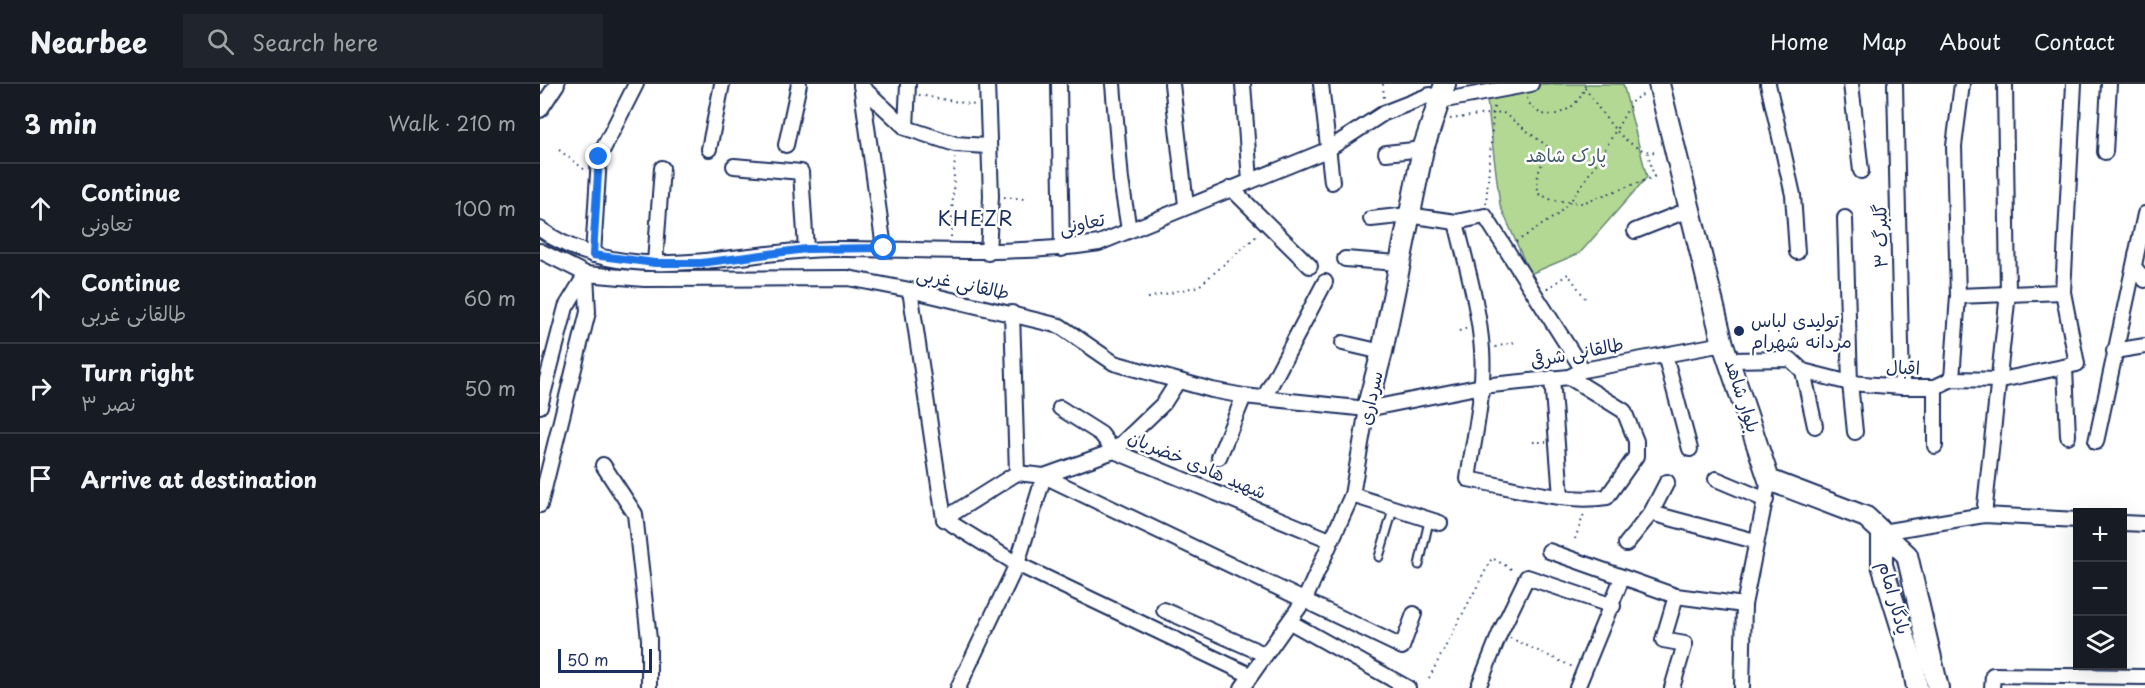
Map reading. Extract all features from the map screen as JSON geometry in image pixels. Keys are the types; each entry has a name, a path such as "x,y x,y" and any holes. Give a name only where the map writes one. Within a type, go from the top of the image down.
{"main road":[{"name":"بلوار شاهد","path":"1659,85 1727,352 1769,480"},
{"name":"سرداری","path":"1367,409 1382,352 1398,263 1423,149 1442,92"},
{"path":"1769,480 1866,517 1882,532"},
{"name":"یادگار امام","path":"1882,532 1882,565 1912,661 1917,688"},
{"name":"یادگار امام","path":"1882,532 1907,555 1938,688"}],"street":[{"path":"540,110 557,84"},
{"path":"593,255 599,157 636,84"},
{"path":"710,149 722,84"},
{"path":"786,145 800,84"},
{"path":"987,84 987,147 991,196 988,253"},
{"path":"1059,84 1062,249"},
{"path":"1113,84 1120,180 1129,230"},
{"path":"1172,84 1185,205"},
{"path":"1243,84 1250,182"},
{"path":"1321,84 1332,182"},
{"path":"1768,84 1794,195 1797,252"},
{"path":"1851,84 1860,171"},
{"name":"گلبرگ ۳","path":"1896,84 1902,387"},
{"path":"1952,379 1958,296 1954,146 1962,84"},
{"path":"1983,515 2001,380 2008,292 2005,84"},
{"path":"2068,436 2071,366 2063,292 2074,84"},
{"path":"2104,152 2109,84"},
{"path":"861,85 906,128 955,144 987,147"},
{"path":"861,85 884,248"},
{"path":"1442,92 1493,91 1527,85"},
{"path":"906,128 907,89"},
{"name":"تعاونی","path":"700,270 806,249 950,249 988,253 1062,249 1099,243 1185,205 1250,182 1327,150 1384,112 1442,92"},
{"path":"1386,153 1423,149"},
{"path":"734,166 801,172 806,249"},
{"path":"655,263 662,168"},
{"path":"1232,188 1310,266"},
{"path":"1635,231 1691,209"},
{"path":"2096,442 2114,351 2140,266 2145,214"},
{"path":"1371,219 1408,215 1456,222 1485,216 1583,370"},
{"path":"1845,218 1850,382 1855,432"},
{"path":"1456,222 1482,351 1482,386 1468,479 1561,497 1590,499 1607,497 1636,456 1636,441 1624,411 1569,377"},
{"name":"طالقانی غربی","path":"540,229 557,241 593,255 700,270 848,278 909,290 1060,326 1114,363 1178,381 1244,396 1265,396 1367,409"},
{"name":"طالقانی غربی","path":"540,251 586,274 644,279 700,270"},
{"path":"1345,259 1398,263"},
{"path":"2140,266 2145,280"},
{"path":"540,406 566,307 586,274"},
{"path":"540,505 588,312 586,274"},
{"path":"1265,396 1325,282"},
{"path":"909,290 944,519 1017,564 1248,683"},
{"path":"1958,296 2008,292 2063,292"},
{"path":"1012,313 1017,473"},
{"path":"1343,343 1382,352"},
{"path":"2114,351 2145,346"},
{"name":"اقبال","path":"1727,352 1790,358 1803,371 1850,382 1902,387 1935,387 1952,379 2001,380 2071,366"},
{"name":"طالقانی شرقی","path":"1367,409 1482,386 1569,377 1583,370 1665,355 1727,352"},
{"path":"1665,355 1690,448"},
{"path":"1803,371 1815,426"},
{"path":"1552,378 1561,497"},
{"path":"1044,476 1114,451 1164,403 1178,381"},
{"path":"1935,387 1935,446"},
{"path":"1219,457 1244,396"},
{"name":"شهید هادی خضریان","path":"1060,408 1101,434 1114,451 1330,540"},
{"name":"سرداری","path":"1248,683 1264,654 1290,622 1305,598 1352,495 1367,409"},
{"path":"603,465 635,514 649,639 649,688"},
{"path":"944,519 1017,473 1044,476 1305,598 1402,647 1414,614"},
{"path":"958,688 1017,564 1044,476"},
{"path":"1716,479 1766,501"},
{"path":"1742,688 1744,605 1769,480"},
{"path":"1626,544 1652,513 1667,482"},
{"path":"1352,495 1434,522"},
{"path":"1652,513 1755,541"},
{"path":"1882,532 1983,515 2073,520"},
{"path":"2127,523 2145,524"},
{"path":"1549,551 1676,596 1744,605"},
{"path":"1478,688 1500,633 1527,578 1613,606"},
{"path":"1577,688 1623,578"},
{"path":"1672,688 1685,644 1663,640 1676,596"},
{"path":"1164,610 1264,654"},
{"path":"1290,622 1408,688"},
{"path":"1992,688 1993,675 2145,677"}],"lane":[{"path":"1379,557 1393,510"},
{"path":"1419,565 1434,522"}],"path":[{"path":"1585,84 1585,88 1615,131 1648,153 1676,150"},
{"path":"1527,85 1528,102 1539,112 1554,115 1565,113 1585,88"},
{"path":"1506,248 1557,215 1570,202 1582,188 1633,100 1659,85"},
{"path":"907,89 987,107"},
{"path":"1485,216 1494,113 1493,91"},
{"path":"1433,122 1502,112 1551,149 1536,182 1539,194 1552,200 1582,203 1654,177 1648,153"},
{"path":"950,249 955,144"},
{"path":"559,150 597,180"},
{"path":"991,196 1026,199"},
{"path":"1148,298 1199,286 1269,226"},
{"path":"1535,297 1568,274 1585,298"},
{"path":"1482,351 1516,342"},
{"path":"1575,539 1590,499"},
{"path":"1429,678 1492,558 1527,578"},
{"path":"1500,633 1584,672"}],"green space":[{"name":"پارک شاهد","path":"1485,84 1623,84 1647,177 1580,253 1530,274 1500,205"}],"place":[{"name":"تولیدی لباس مردانه شهرام","path":"1739,331"}],"district":[{"name":"KHEZR","path":"976,219"}],"route":[{"path":"599,157 593,255 655,263 701,263 806,249 884,248"}]}
